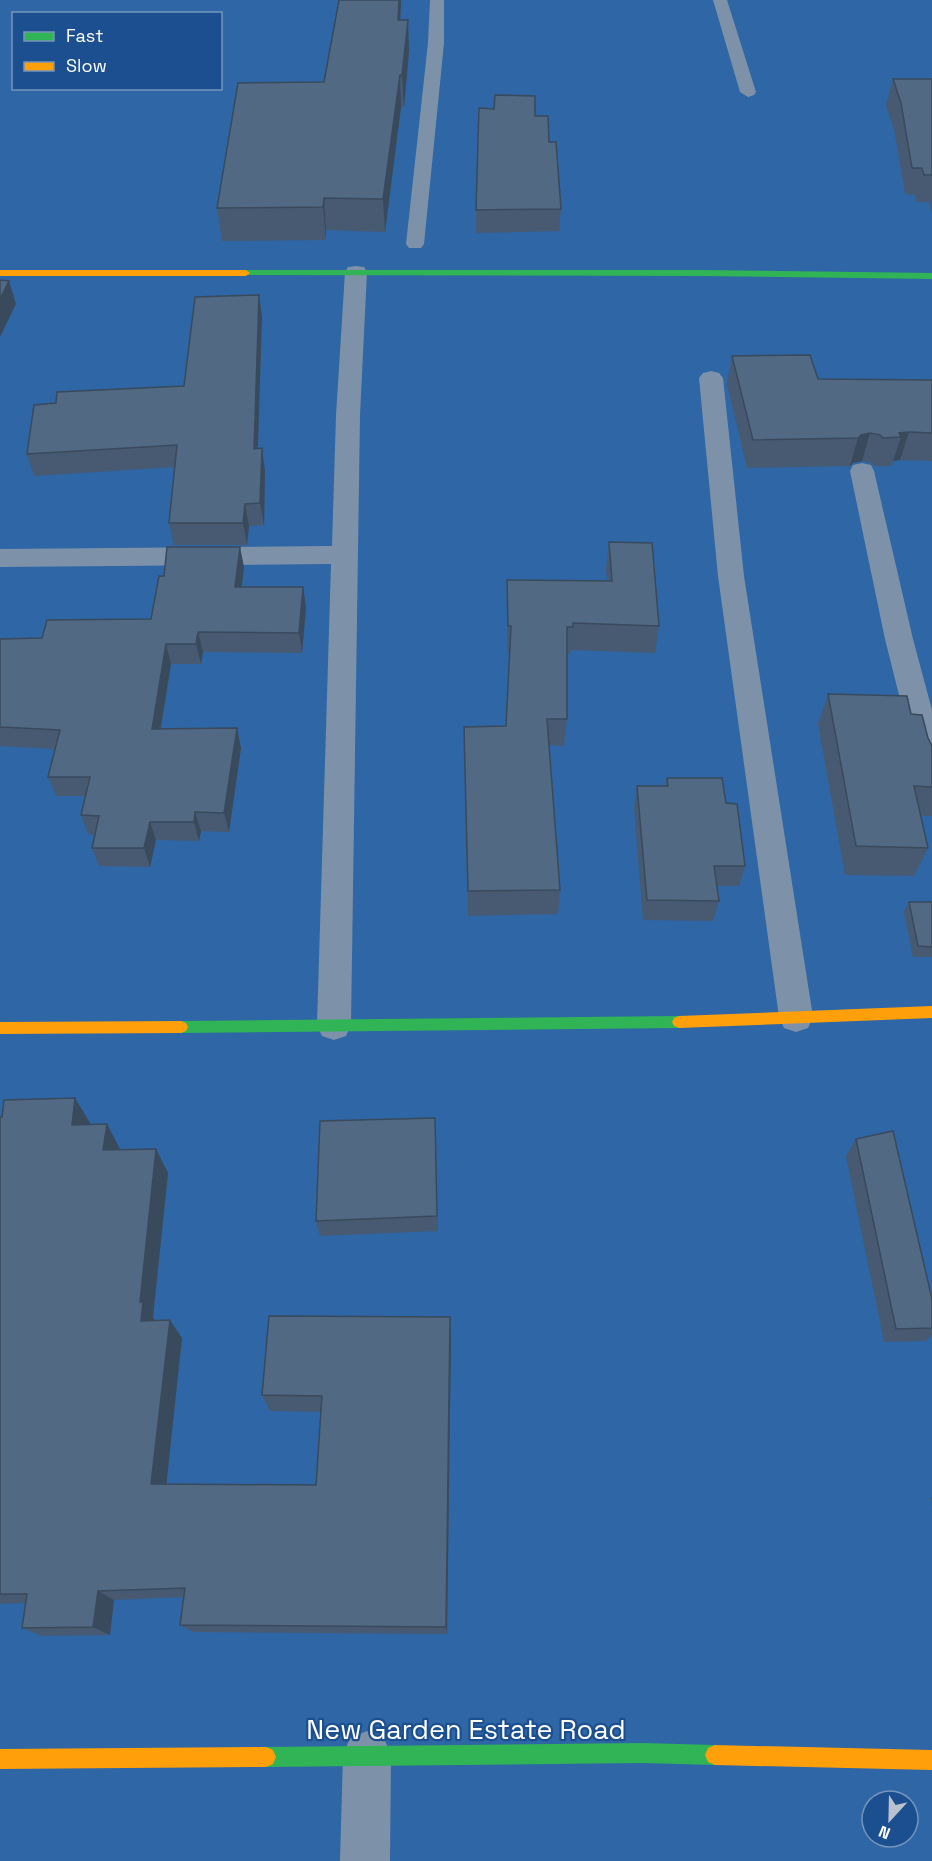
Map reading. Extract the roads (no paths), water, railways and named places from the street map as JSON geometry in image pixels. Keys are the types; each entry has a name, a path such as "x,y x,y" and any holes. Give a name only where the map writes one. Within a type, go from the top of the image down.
{"street":[{"path":"0,273 356,272 932,276"},
{"path":"334,1025 348,415 356,272"},
{"path":"711,378 731,576 795,1017"},
{"path":"862,471 899,639 932,767"},
{"path":"0,558 345,555"},
{"path":"0,1028 616,1024 932,1012"},
{"name":"New Garden Estate Road","path":"0,1759 642,1753 932,1760"},
{"path":"365,1861 367,1755"}],"lane":[{"path":"415,244 436,43 436,0"},
{"path":"720,0 748,92"}]}
